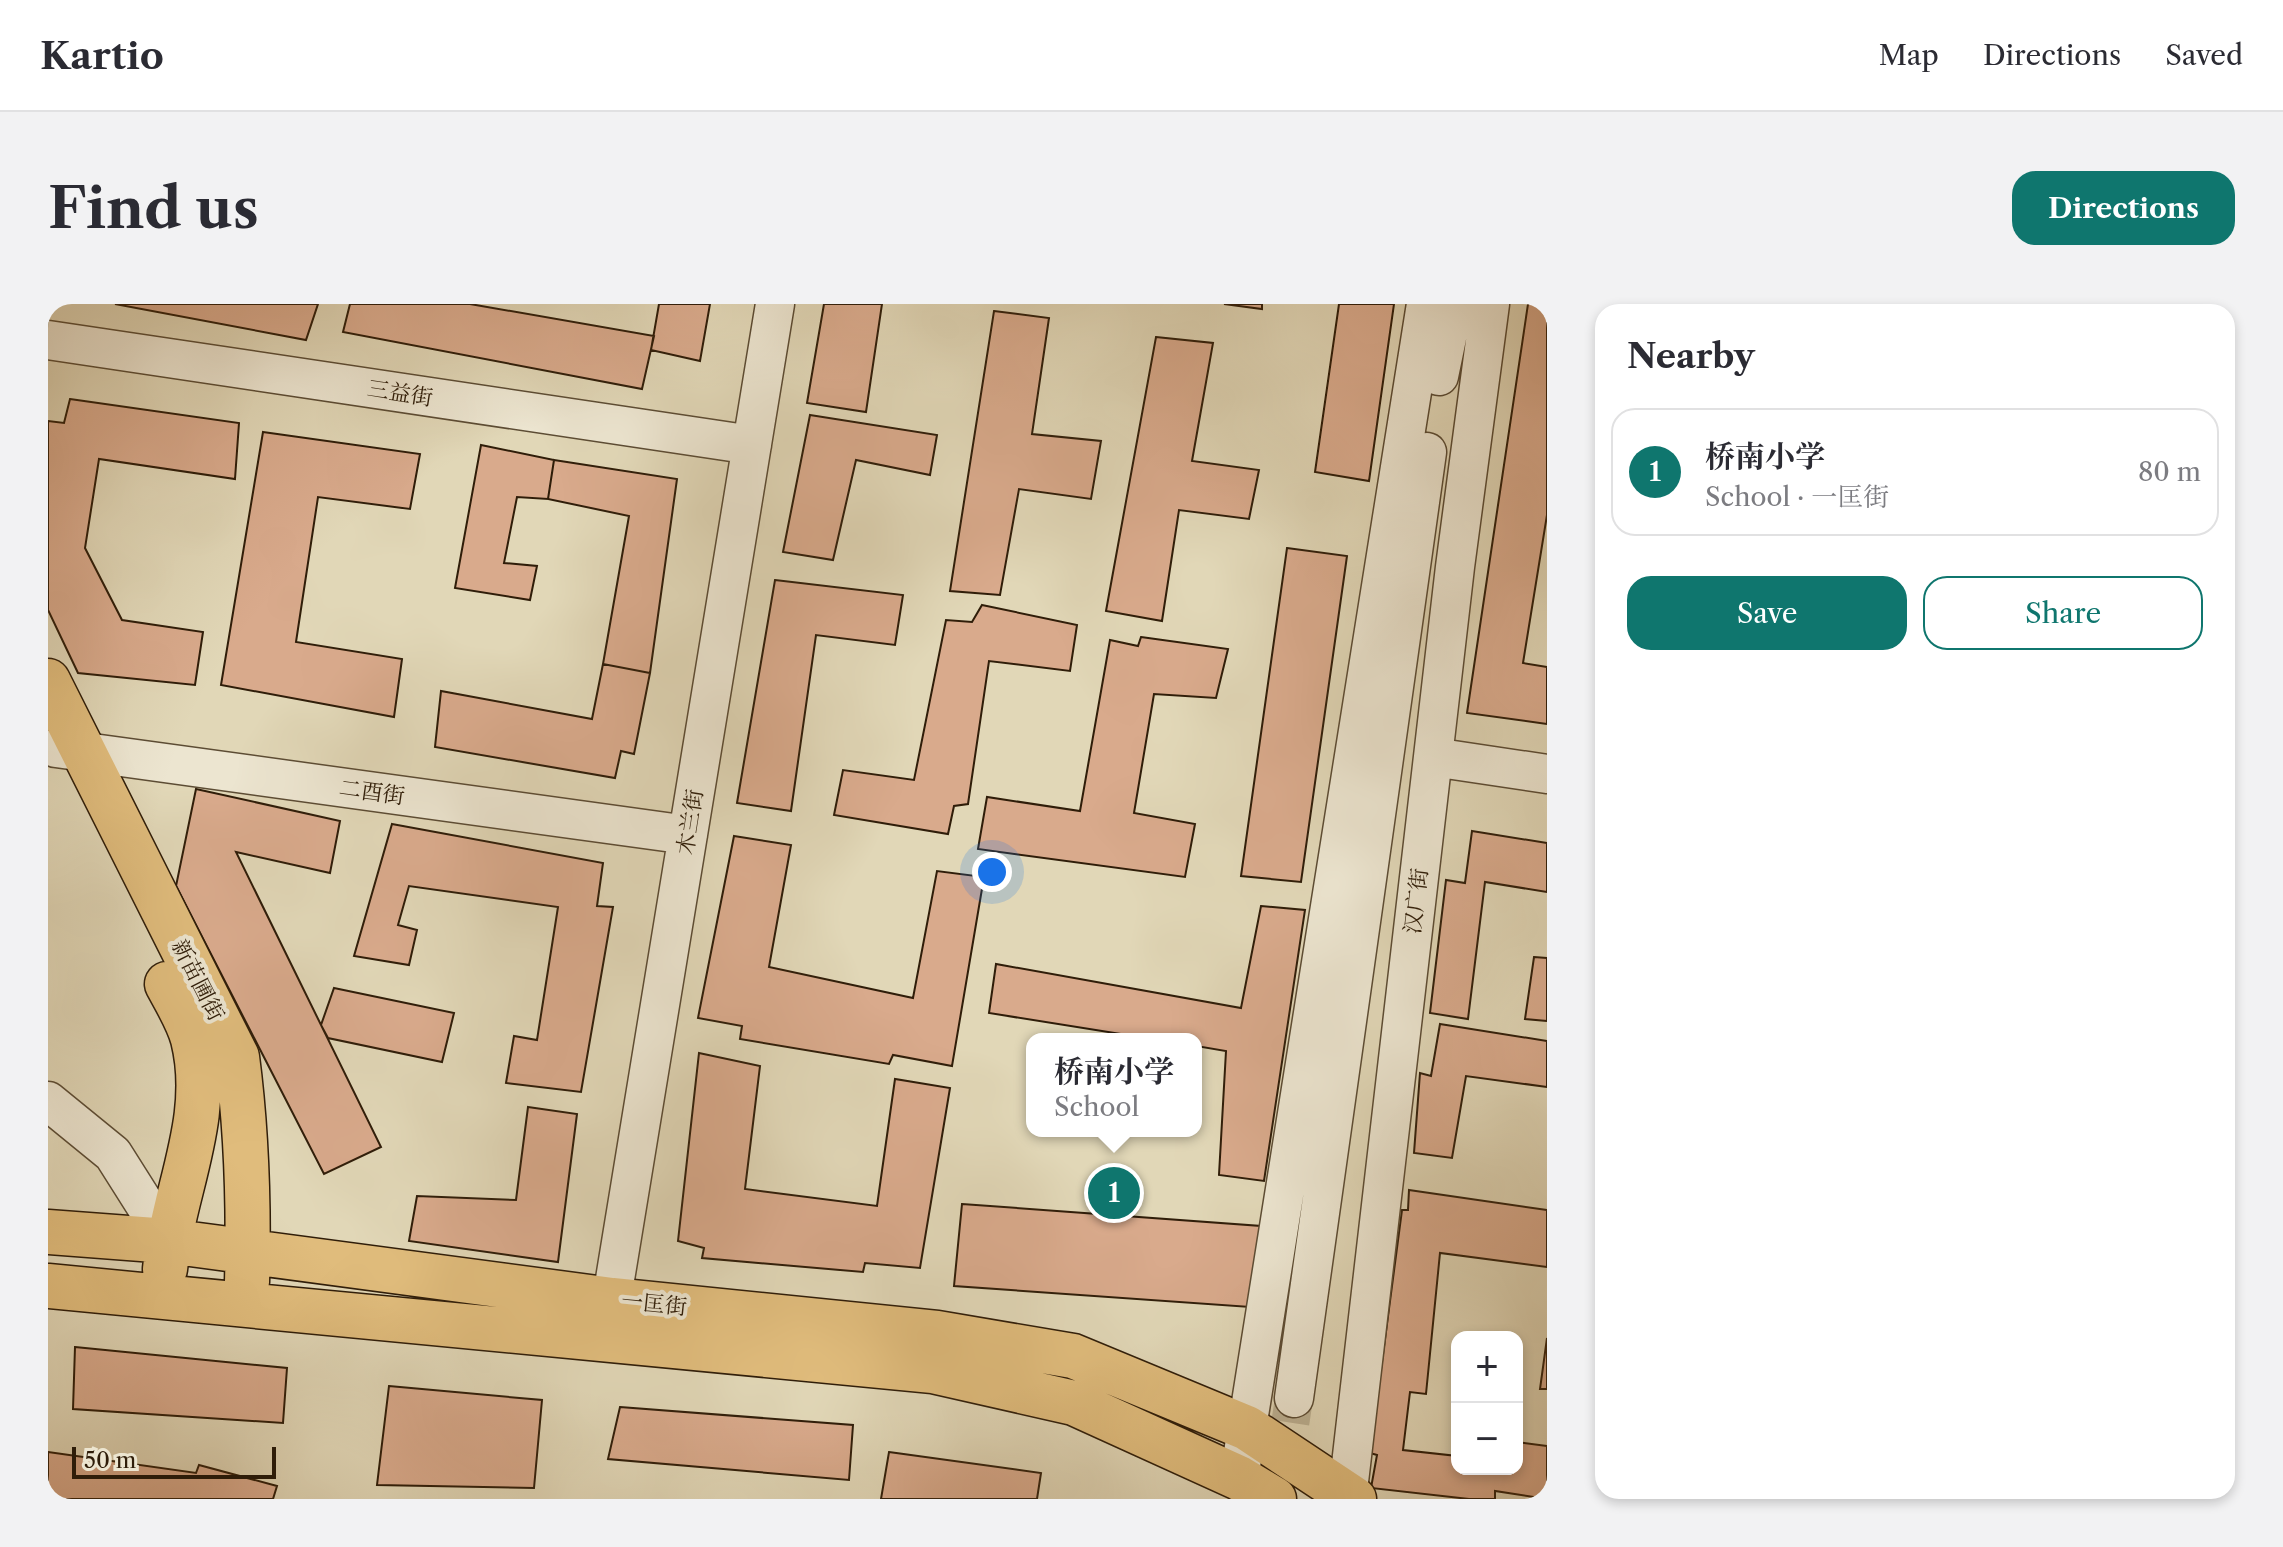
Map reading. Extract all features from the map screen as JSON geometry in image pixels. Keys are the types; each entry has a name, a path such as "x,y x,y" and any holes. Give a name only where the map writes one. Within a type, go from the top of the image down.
{"main road":[{"name":"新苗圃街","path":"48,681 62,744 192,1037 198,1072 197,1118 192,1152 168,1241 162,1296"},
{"name":"新苗圃街","path":"62,744 237,1057 245,1119 249,1191 247,1305"},
{"name":"一匡街","path":"48,1232 168,1241 248,1252 609,1320 933,1371 1074,1403 1256,1489"},
{"name":"一匡街","path":"48,1286 247,1305 937,1333 1073,1356 1247,1428 1349,1498"}],"street":[{"name":"木兰街","path":"609,1320 775,304"},
{"path":"1256,1489 1247,1428 1426,304"},
{"name":"汉广街","path":"1454,304 1433,402 1306,1399 1407,780 1463,304"},
{"name":"汉广街","path":"1349,1498 1455,567 1490,304"},
{"name":"三益街","path":"48,340 752,445"},
{"name":"二酉街","path":"62,744 688,835"},
{"path":"1433,757 1547,774"},
{"path":"48,1101 113,1154 168,1241"}],"building":[{"path":"115,304 318,304 306,340"},
{"path":"350,304 470,304 654,336 642,389 343,332"},
{"path":"659,304 710,304 700,361 651,350"},
{"path":"824,304 882,304 866,412 807,403"},
{"path":"1224,304 1262,304 1262,309"},
{"path":"1339,304 1394,304 1369,481 1315,472"},
{"path":"1528,304 1547,304 1547,515 1523,663 1547,667 1547,724 1467,713"},
{"path":"994,311 1049,318 1032,434 1101,441 1091,499 1019,489 1000,595 950,591"},
{"path":"1156,337 1213,343 1192,461 1259,470 1249,519 1179,510 1162,621 1106,611"},
{"path":"70,399 239,423 235,479 99,459 85,548 122,620 203,632 195,685 78,673 48,610 48,421 64,423"},
{"path":"810,415 937,435 930,475 856,460 833,560 783,552"},
{"path":"263,432 420,454 410,509 318,497 296,642 402,659 394,717 221,685"},
{"path":"481,445 554,460 548,499 517,497 504,563 537,566 530,600 455,588"},
{"path":"554,460 677,479 650,673 603,664 629,516 548,499"},
{"path":"1287,548 1347,556 1301,882 1241,876"},
{"path":"775,580 903,595 895,645 816,635 791,811 737,803"},
{"path":"982,605 1077,625 1070,671 989,661 968,804 954,806 948,834 834,815 843,770 914,780 946,620 972,622"},
{"path":"1141,637 1228,649 1216,698 1154,694 1134,813 1195,824 1185,877 978,849 987,797 1080,811 1110,640 1138,646"},
{"path":"603,664 650,673 634,754 621,751 615,778 435,747 441,691 592,719"},
{"path":"196,789 340,821 330,873 236,852 381,1147 324,1174 176,886"},
{"path":"392,824 603,863 597,906 613,907 581,1092 506,1083 514,1036 537,1040 558,907 409,886 398,925 417,930 409,965 354,956"},
{"path":"1472,831 1547,843 1547,892 1485,882 1468,1019 1430,1013 1446,880 1465,883"},
{"path":"734,836 791,845 769,967 913,998 937,871 984,877 952,1066 893,1055 889,1064 740,1039 742,1026 698,1018"},
{"path":"1261,906 1305,910 1264,1181 1219,1175 1226,1051 1202,1047 1202,1033 1114,1033 989,1013 996,964 1241,1008"},
{"path":"1534,957 1547,958 1547,1021 1525,1019"},
{"path":"334,988 454,1013 442,1062 328,1038 321,1025"},
{"path":"1440,1024 1547,1041 1547,1087 1466,1076 1452,1158 1414,1153 1420,1073 1431,1076"},
{"path":"699,1053 760,1066 745,1189 877,1206 895,1079 950,1088 920,1268 865,1263 863,1272 702,1258 704,1248 678,1241"},
{"path":"528,1107 577,1114 558,1262 409,1241 417,1196 516,1200"},
{"path":"1409,1190 1547,1210 1547,1267 1440,1253 1426,1394 1410,1392 1403,1450 1451,1455 1451,1475 1523,1475 1523,1443 1547,1446 1547,1499 1495,1491 1495,1499 1469,1499 1371,1488 1377,1455 1370,1453 1402,1210 1408,1210"},
{"path":"962,1204 1261,1226 1250,1307 954,1286"},
{"path":"1547,1338 1547,1389 1540,1389"},
{"path":"75,1347 287,1368 283,1423 73,1409"},
{"path":"389,1386 542,1400 534,1488 377,1485"},
{"path":"620,1407 853,1425 849,1480 608,1459"},
{"path":"48,1452 196,1473 199,1465 277,1486 273,1499 48,1499"},
{"path":"889,1452 1041,1473 1037,1499 881,1499"}],"tunnel":[{"path":"1282,1479 1294,1398"}],"place":[{"name":"桥南小学","path":"1114,1193"}]}
